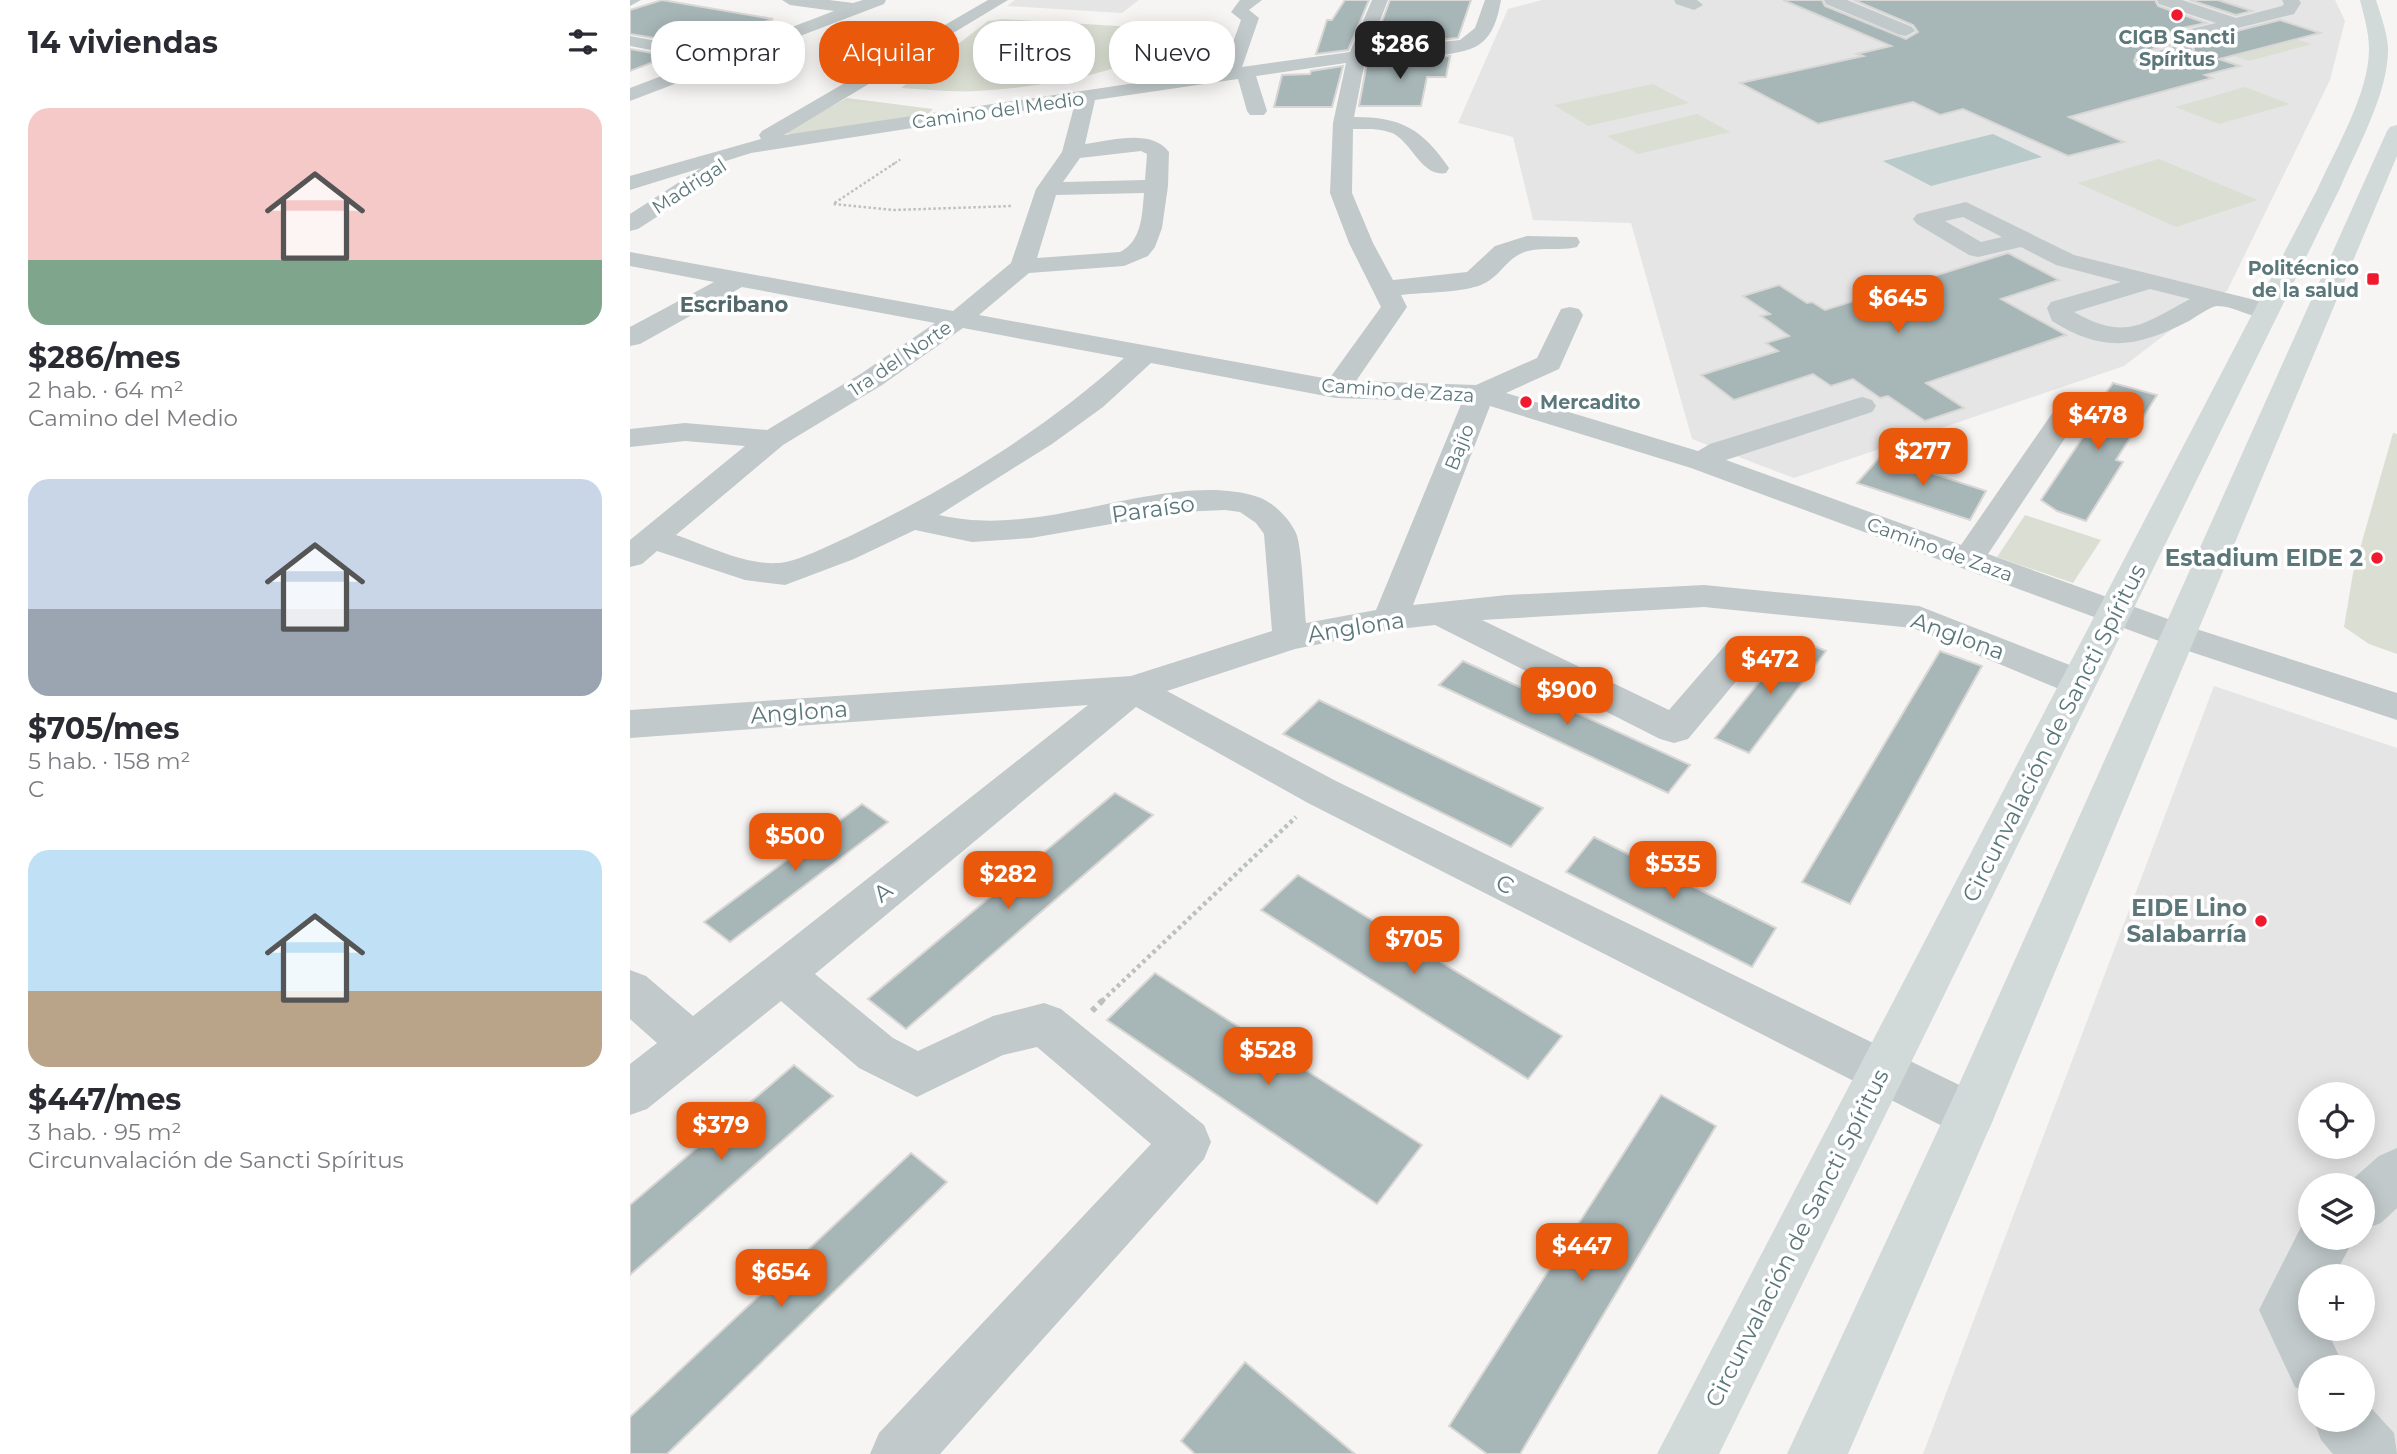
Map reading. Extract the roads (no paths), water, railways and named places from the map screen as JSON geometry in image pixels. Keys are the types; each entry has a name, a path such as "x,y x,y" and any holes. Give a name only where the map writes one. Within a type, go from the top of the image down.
{"highway":[{"name":"Circunvalación de Sancti Spíritus","path":"1687,1454 2077,682 2116,613 2329,188 2356,128 2379,58 2375,23 2368,0"},
{"path":"1817,1454 1970,1115 2180,636 2397,131"},
{"path":"2266,311 2315,322"}],"street":[{"path":"790,0 855,9"},
{"path":"805,28 878,0"},
{"path":"630,183 747,148 1000,0"},
{"path":"1254,0 1243,5 1240,12 1250,19 1238,75 1257,111"},
{"path":"1336,388 1394,307 1341,193 1343,123 1357,57 1380,0"},
{"name":"Camino del Medio","path":"747,148 1357,57 1458,47 1472,43 1488,25 1493,0"},
{"path":"1832,0 1906,31"},
{"path":"2165,0 2235,23"},
{"path":"2146,60 2183,50 2180,37 2288,10 2293,3 2290,0"},
{"path":"630,41 651,45"},
{"path":"635,90 652,84"},
{"path":"1073,152 1142,144 1157,152 1157,186 1145,245 1124,259 1023,266 1044,197 1073,152 1086,98"},
{"path":"1343,123 1387,123 1400,127 1413,136 1438,168"},
{"name":"Madrigal","path":"630,225 747,148"},
{"path":"1044,197 1157,186"},
{"path":"2025,239 2065,260 2266,311"},
{"path":"1385,289 1474,279 1489,268 1504,251 1527,243 1568,242"},
{"name":"Camino de Zaza","path":"630,259 1336,388 1480,394 1702,462 2180,636 2397,707"},
{"path":"1371,260 1489,268"},
{"name":"1ra del Norte","path":"642,548 772,439 872,379 960,318 1023,266"},
{"path":"630,338 740,278"},
{"path":"2150,281 2060,308 2061,315 2073,323 2112,337 2132,336 2214,297"},
{"name":"Bajío","path":"1390,619 1480,394 1549,363 1570,315"},
{"path":"642,548 757,573 785,573 842,552 911,519 1041,438 1093,401 1144,355"},
{"path":"1702,462 1721,450 1862,406"},
{"path":"1968,559 2070,408"},
{"path":"630,438 685,432 772,439"},
{"name":"Paraíso","path":"911,519 984,531 1031,528 1180,502 1225,500 1249,504 1267,516 1280,534 1290,638"},
{"name":"Anglona","path":"630,724 1133,689 1290,638 1390,619 1507,606 1704,596 1919,617 2077,682"},
{"path":"1441,614 1674,729 1740,652"},
{"name":"C","path":"1133,689 1322,792 1881,1073 1970,1115"},
{"name":"A","path":"630,1093 782,974 1133,689"},
{"path":"782,974 876,1053 917,1075 993,1037 1044,1024 1186,1142 900,1454"},
{"path":"630,990 692,1044"},
{"path":"2375,1193 2397,1173"},
{"path":"2309,1355 2287,1310 2318,1250"},
{"path":"2354,1432 2373,1454"}],"place":[{"name":"CIGB Sancti Spíritus","path":"2177,15"},
{"name":"Politécnico de la salud","path":"2373,279"},
{"name":"Mercadito","path":"1526,402"},
{"name":"Estadium EIDE 2","path":"2377,558"},
{"name":"EIDE Lino Salabarría","path":"2261,921"}],"district":[{"name":"Escribano","path":"734,305"}]}
